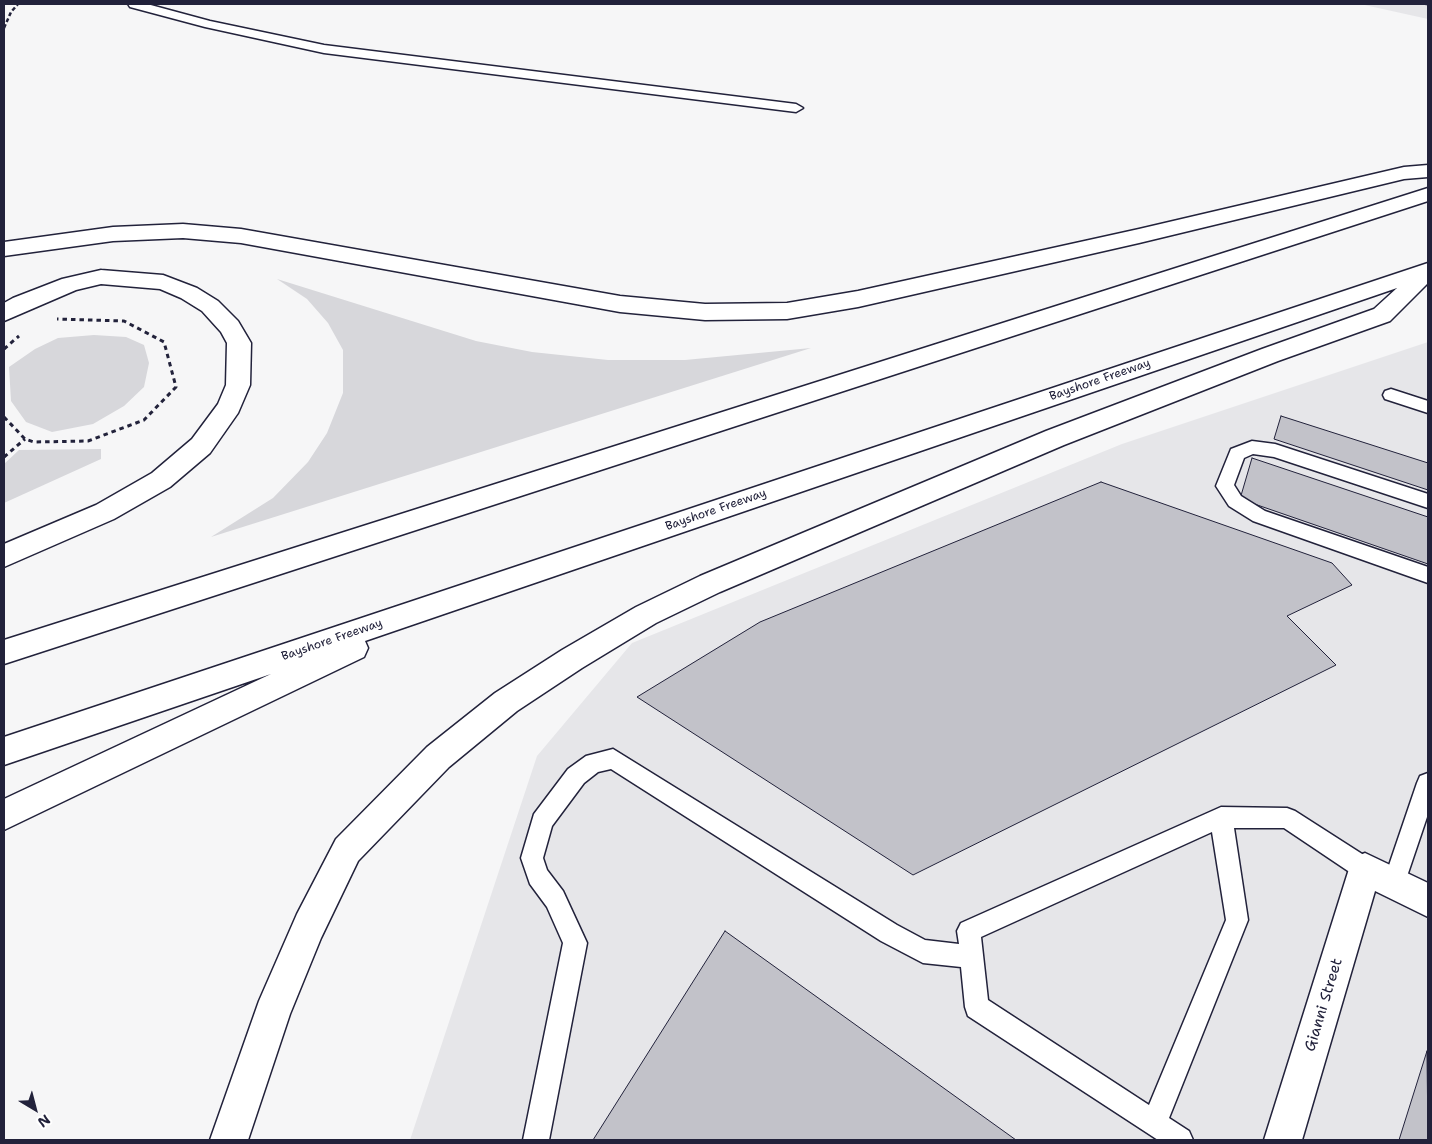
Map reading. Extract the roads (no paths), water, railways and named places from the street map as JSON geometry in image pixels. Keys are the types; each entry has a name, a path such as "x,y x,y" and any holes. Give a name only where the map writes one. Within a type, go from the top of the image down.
{"main road":[{"path":"12,248 113,234 183,230 260,239 620,304 705,312 787,311 858,299 1139,236 1404,173 1428,171"},
{"path":"4,652 1428,194"},
{"path":"229,1140 272,1014 309,926 347,850 438,757 506,702 572,659 646,615 710,584 1055,438 1270,355 1382,315 1428,270"},
{"name":"Bayshore Freeway","path":"4,751 1428,270"},
{"path":"4,556 105,512 161,480 201,446 229,407 238,385 239,343 230,327 210,306 189,293 162,282 101,277 70,284 12,308"},
{"path":"4,815 466,595"},
{"path":"1380,876 1428,900"},
{"name":"Gianni Street","path":"1283,1140 1380,876"}],"lane":[{"path":"134,4 235,30 324,49 796,108"},
{"path":"1391,395 1428,407"},
{"path":"1428,501 1275,451 1252,447 1237,454 1225,486 1234,501 1259,516 1428,575"},
{"path":"536,1140 575,943 556,899 538,876 532,858 542,821 576,776 593,763 613,759 889,934 923,951 971,957"},
{"path":"1180,1140 977,1007 969,931 1221,817 1287,818 1380,876 1428,783"},
{"path":"1154,1123 1237,920 1221,817"}]}
